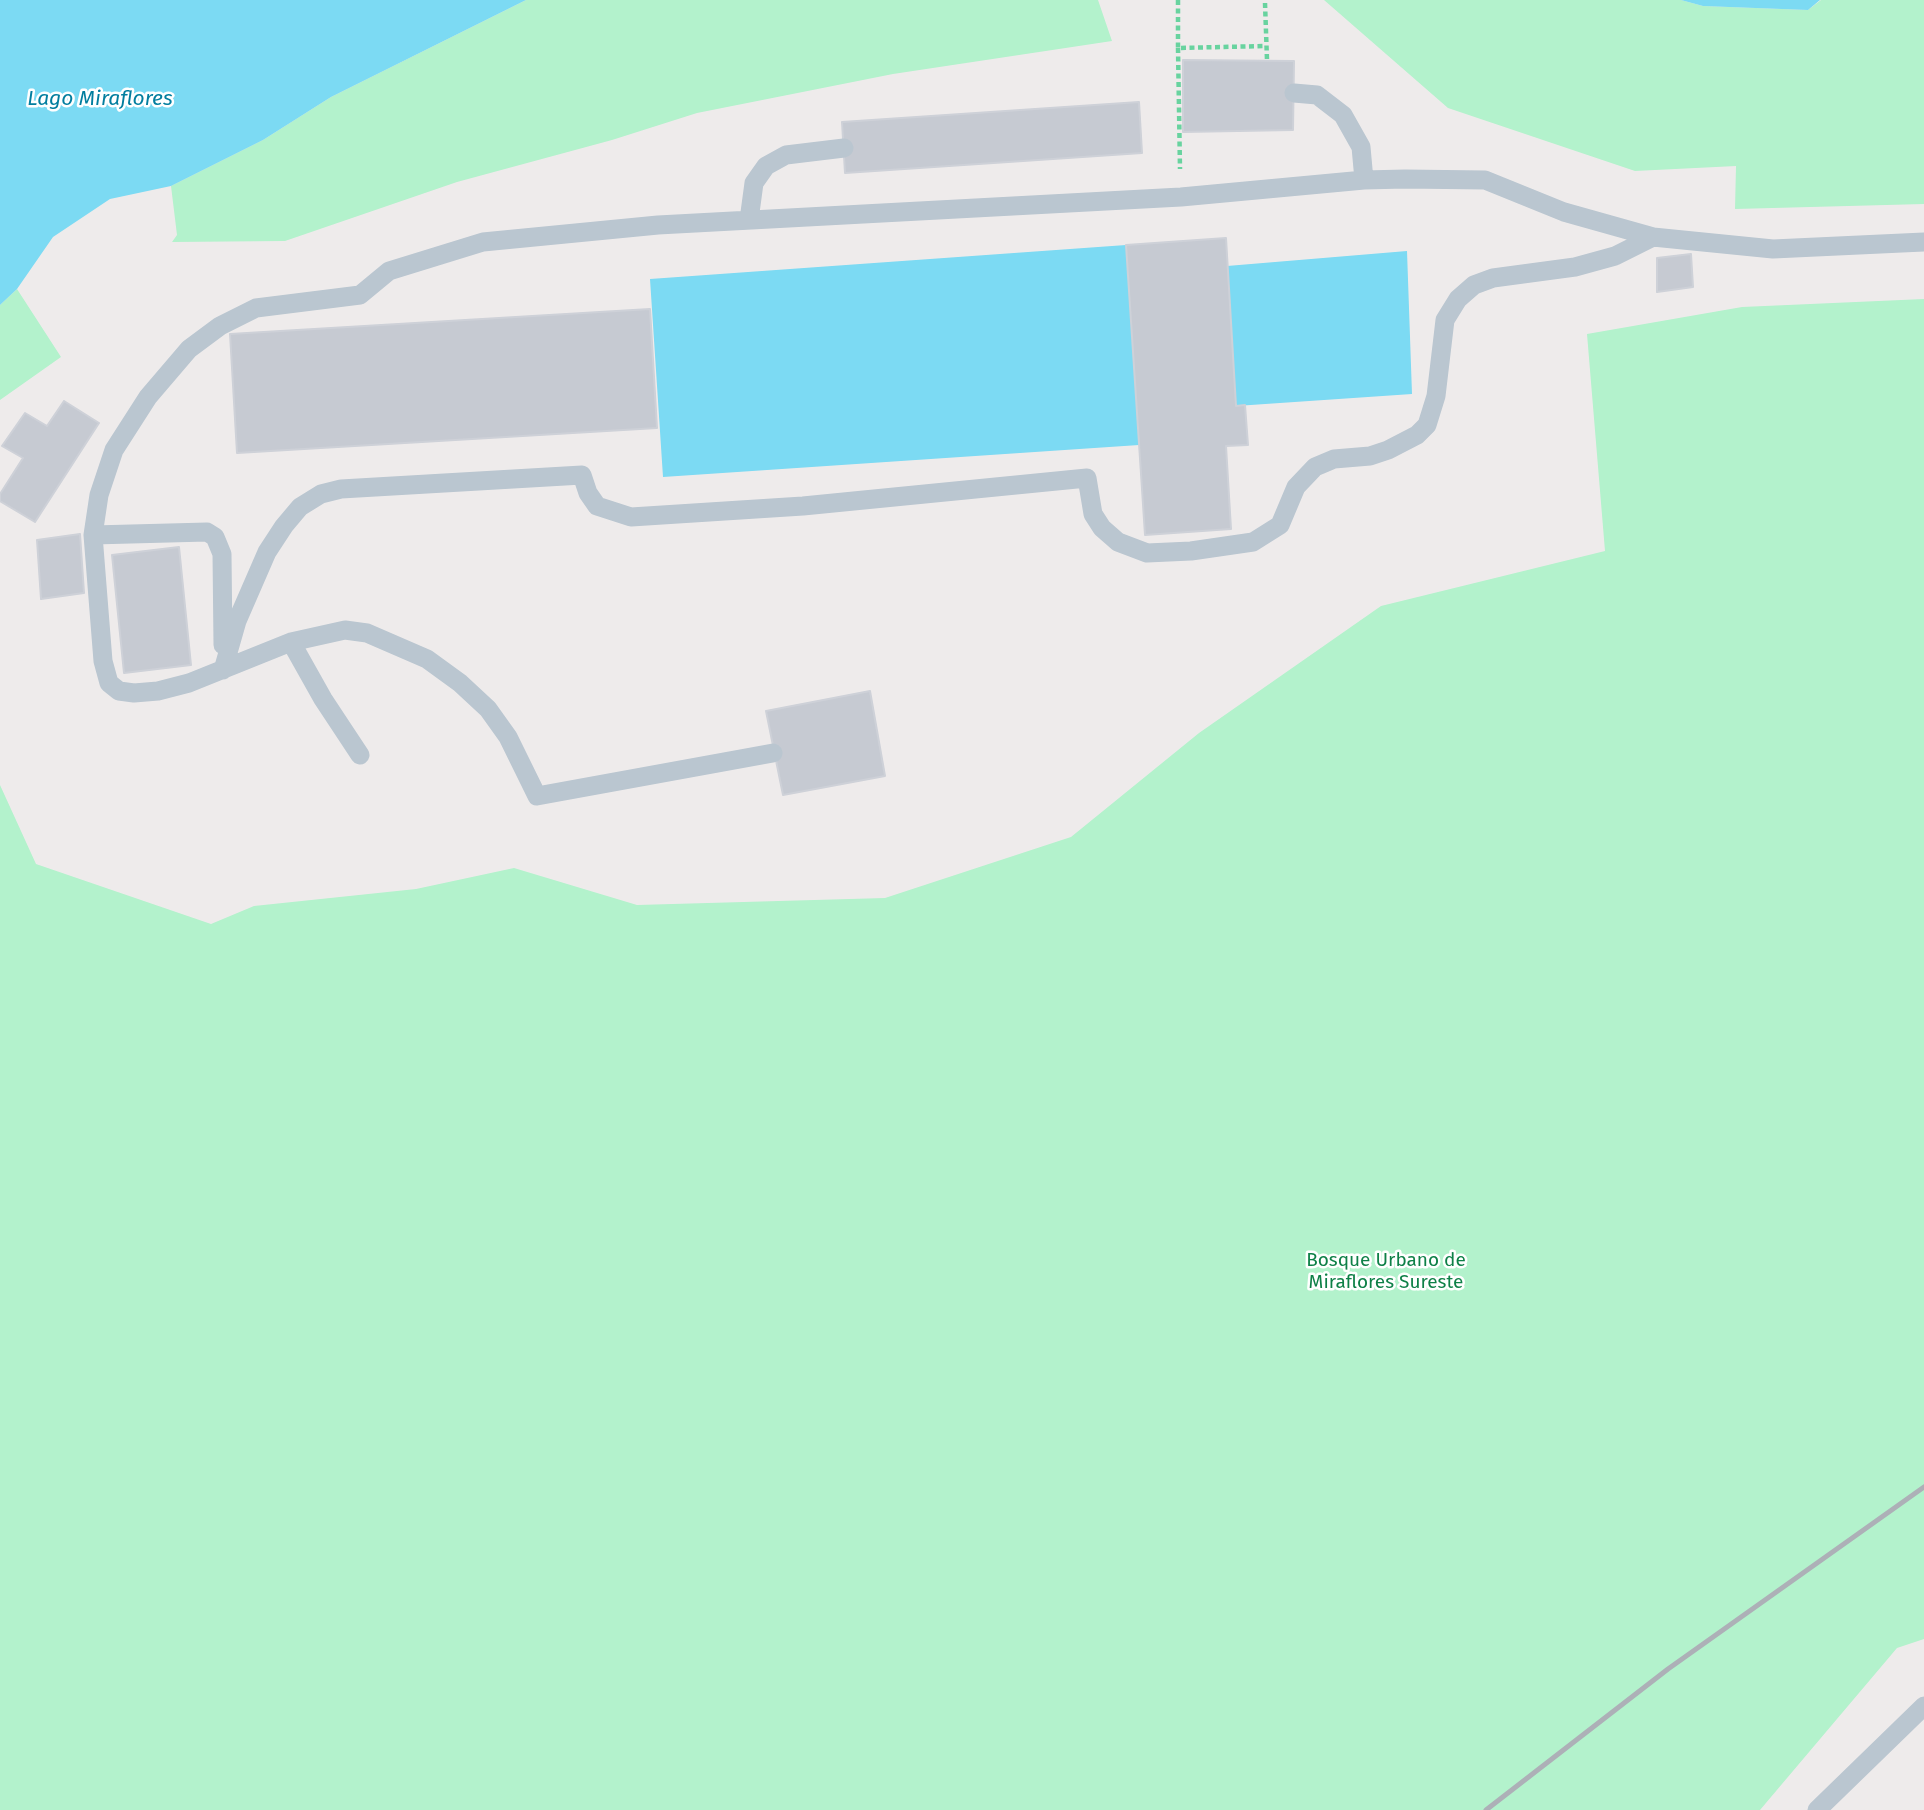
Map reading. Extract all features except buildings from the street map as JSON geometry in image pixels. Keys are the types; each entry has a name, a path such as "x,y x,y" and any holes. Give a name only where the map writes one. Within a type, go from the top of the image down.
{"lane":[{"path":"1294,93 1317,95 1343,115 1361,147 1364,180"},
{"path":"749,220 754,183 766,166 786,155 844,148"},
{"path":"773,753 537,796 508,737 488,709 428,659 367,633 345,631 291,642 223,670 158,691 119,691 109,683 103,662 93,535 99,495 114,450 148,397 189,349 220,326 256,308 360,295 389,271 483,242 576,232 749,220 1181,197 1364,180 1485,180 1564,212 1653,237 1773,249 1924,242"},
{"path":"223,670 237,621 279,535 300,507 321,494 341,489 582,475 588,493 597,506 631,517 803,506 1087,478 1093,514 1102,528 1128,545 1147,552 1158,552 1205,550 1253,542 1280,525 1296,487 1315,467 1334,460 1370,456 1388,450 1417,435 1427,425 1436,396 1445,320 1458,299 1474,285 1493,278 1589,264 1615,256 1653,237"},
{"path":"93,535 206,532 215,537 222,554 223,670"},
{"path":"291,642 323,699 360,755"},
{"path":"1816,1810 1924,1706"}],"path":[{"path":"1178,0 1181,197"},
{"path":"1265,4 1267,60"},
{"path":"1178,48 1266,47"}],"green space":[{"path":"526,0 1098,0 1112,41 893,74 697,113 612,140 457,182 285,241 172,242 177,235 171,186 263,140 331,97"},
{"path":"1324,0 1681,0 1703,6 1808,10 1821,0 1924,0 1924,204 1735,209 1736,166 1635,171 1448,108"},
{"path":"17,289 61,357 0,400 0,305"},
{"name":"Bosque Urbano de Miraflores Sureste","path":"1924,299 1924,1639 1897,1648 1760,1810 0,1810 0,785 36,864 211,924 254,906 416,889 514,868 637,905 885,898 1071,837 1199,733 1381,606 1605,551 1587,334 1742,307"}],"water":[{"name":"Lago Miraflores","path":"0,0 526,0 331,97 263,140 171,186 110,199 53,237 17,289 0,305"},
{"path":"1681,0 1820,0 1808,10 1703,6"},
{"path":"1126,245 1139,445 663,477 650,279"},
{"path":"1407,251 1412,394 1236,406 1227,266"}],"railway":[{"path":"1486,1810 1668,1669 1924,1487"}]}
